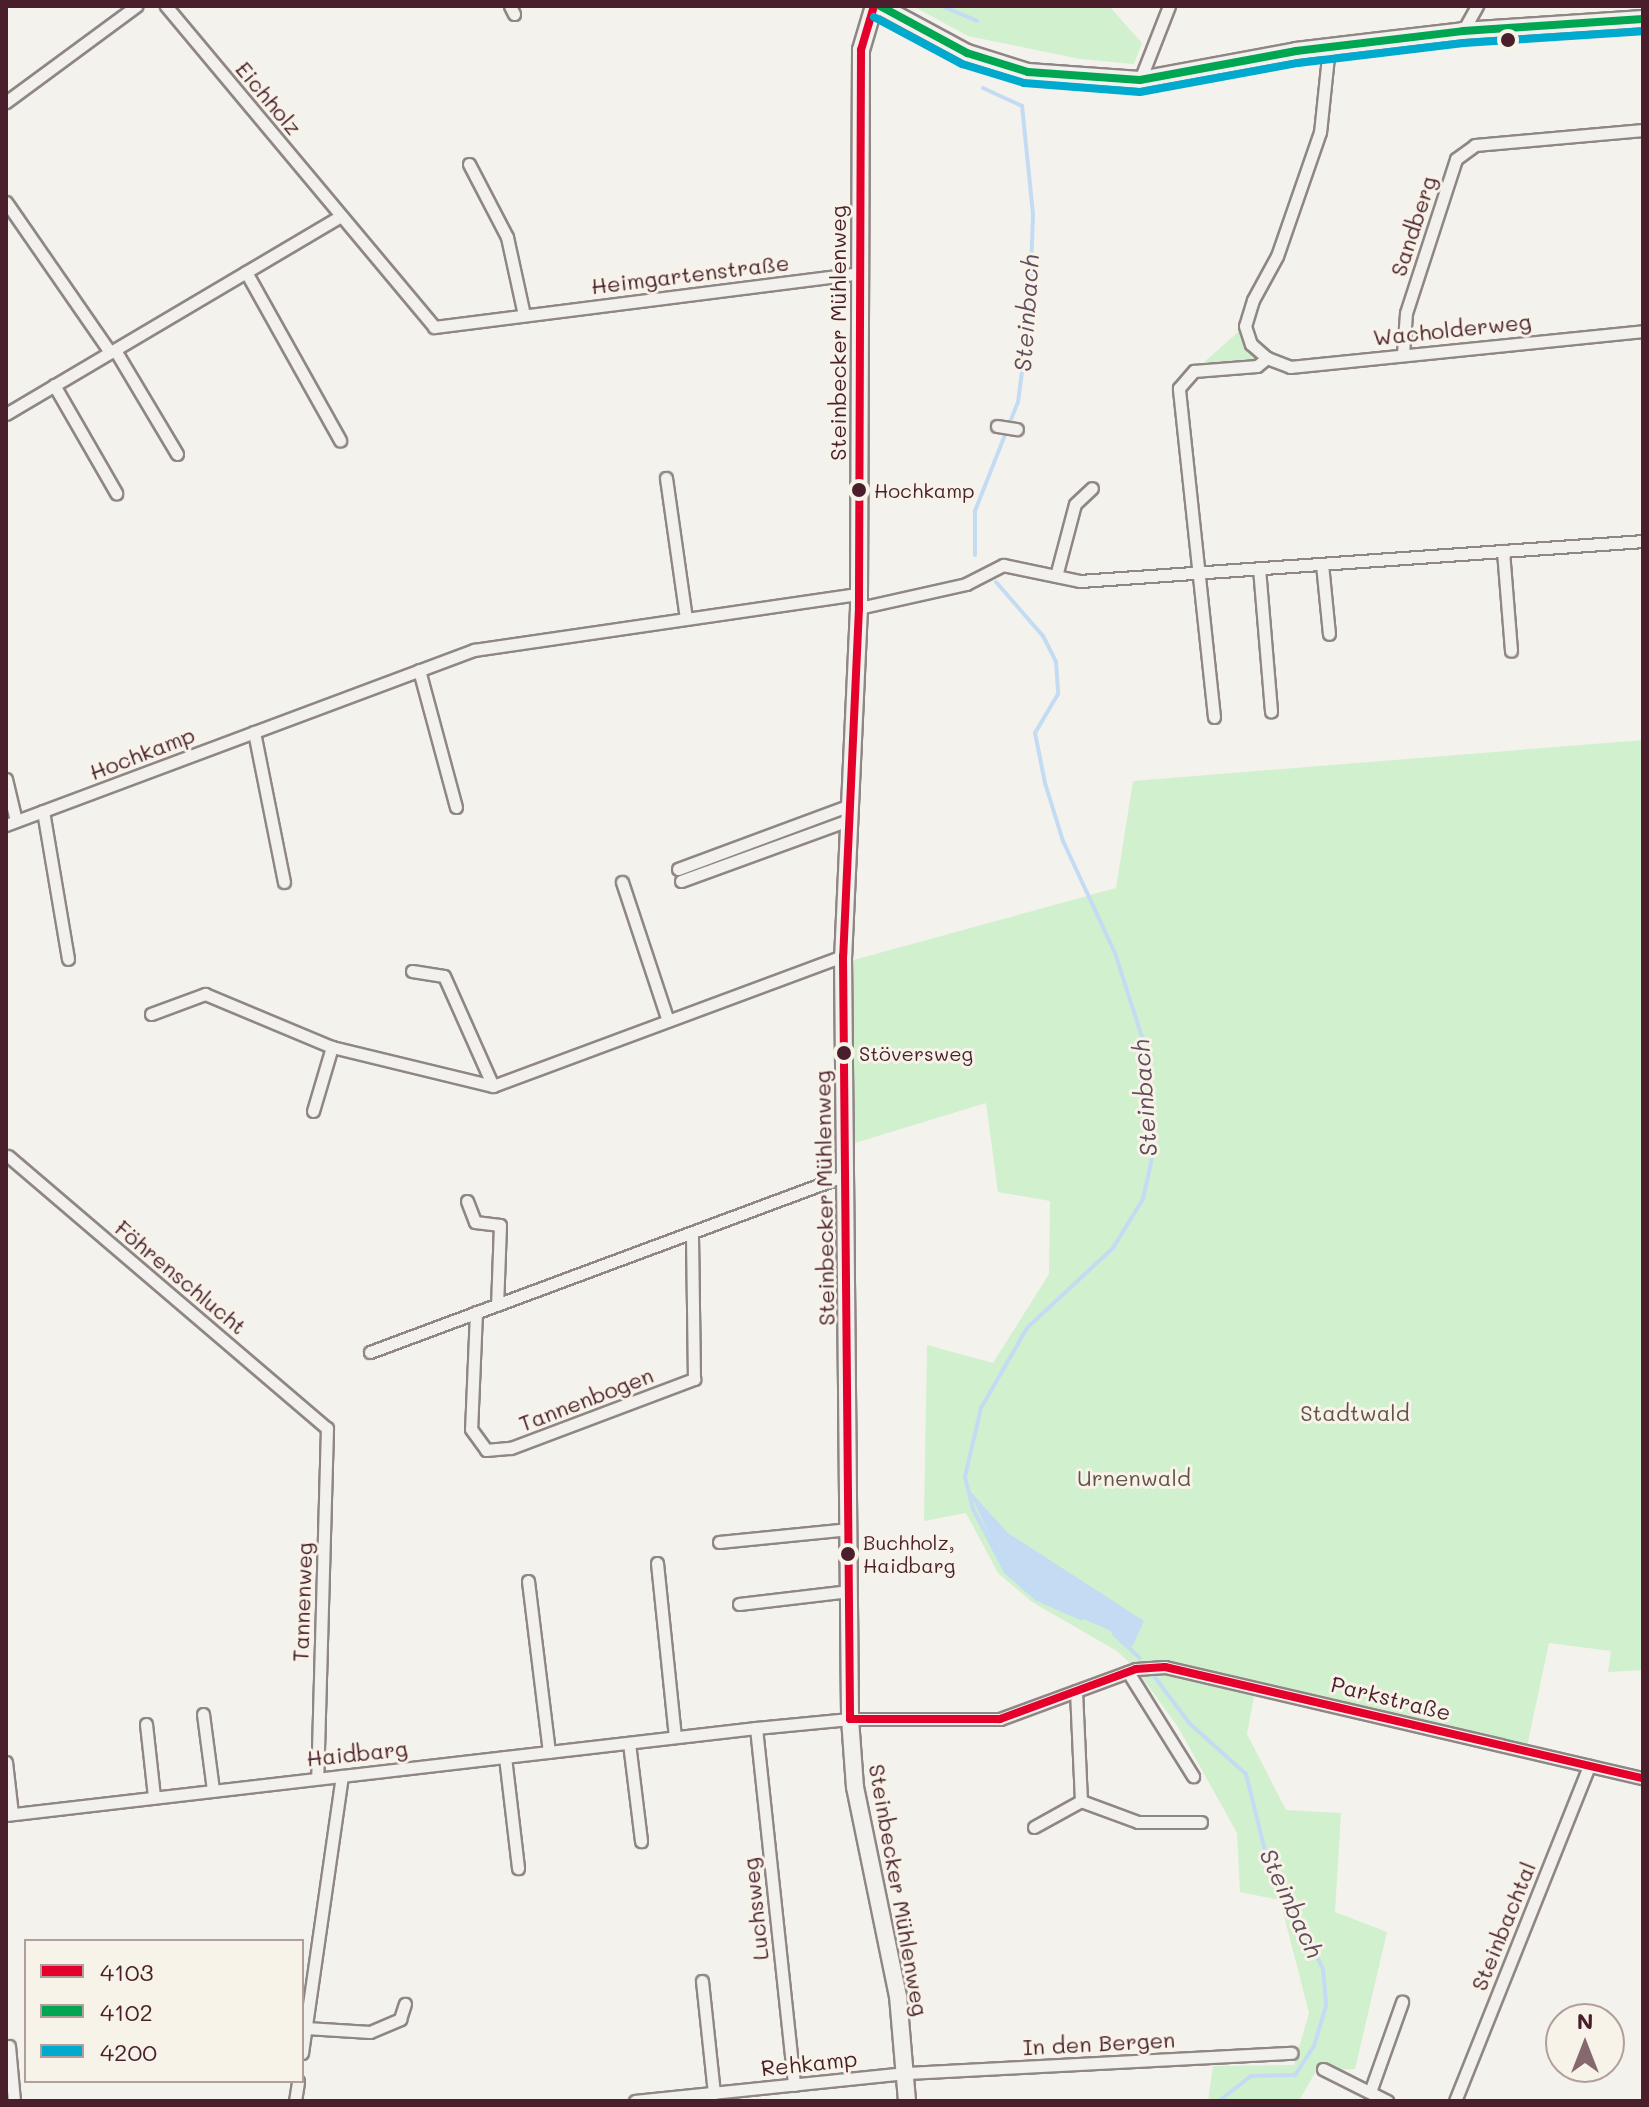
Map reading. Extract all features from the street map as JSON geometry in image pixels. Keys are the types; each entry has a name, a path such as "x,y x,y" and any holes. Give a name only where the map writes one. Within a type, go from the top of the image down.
{"street":[{"path":"6,102 136,6"},
{"name":"Eichholz","path":"166,6 341,216"},
{"path":"877,6 967,53 1028,72 1140,80 1329,47 1463,31 1643,19"},
{"name":"Steinbecker Mühlenweg","path":"877,6 861,50 859,601 843,956 850,1719 855,1787 908,2073 907,2101"},
{"path":"1140,80 1169,6"},
{"path":"1463,31 1477,6"},
{"path":"1267,358 1251,344 1245,326 1253,300 1277,256 1320,132 1329,47"},
{"name":"Sandberg","path":"1403,354 1406,313 1456,159 1475,145 1643,130"},
{"path":"469,164 507,237 524,315"},
{"path":"6,202 112,351 177,454"},
{"path":"6,414 341,216"},
{"name":"Heimgartenstraße","path":"341,216 434,327 860,273"},
{"path":"246,272 340,440"},
{"name":"Wacholderweg","path":"1200,572 1179,388 1194,371 1257,366 1267,358 1290,367 1643,331"},
{"path":"54,385 116,493"},
{"path":"997,426 1017,429"},
{"path":"666,478 686,619"},
{"path":"1056,576 1075,504 1092,488"},
{"name":"Hochkamp","path":"6,779 11,823 474,650 686,619 859,601 966,584 1003,565 1080,581 1643,541"},
{"path":"1503,551 1511,651"},
{"path":"1322,564 1329,634"},
{"path":"1259,568 1271,711"},
{"path":"1200,572 1214,717"},
{"path":"419,670 456,807"},
{"path":"254,732 284,882"},
{"path":"43,811 68,959"},
{"path":"680,875 850,812"},
{"path":"622,882 668,1021"},
{"path":"151,1014 205,994 332,1047 493,1086 843,956"},
{"path":"412,971 444,976 493,1086"},
{"path":"313,1111 332,1047"},
{"name":"Föhrenschlucht","path":"8,1156 327,1428"},
{"path":"370,1352 846,1175"},
{"path":"467,1201 475,1222 500,1225 497,1305"},
{"name":"Tannenbogen","path":"476,1312 471,1429 486,1450 511,1448 694,1379 692,1233"},
{"name":"Tannenweg","path":"317,1777 327,1428"},
{"path":"719,1542 849,1529"},
{"path":"657,1563 675,1737"},
{"path":"528,1581 549,1752"},
{"path":"739,1604 849,1591"},
{"name":"Parkstraße","path":"850,1719 1000,1719 1128,1672 1165,1667 1643,1778"},
{"path":"1128,1672 1193,1776"},
{"path":"1076,1691 1081,1801"},
{"path":"203,1714 213,1790"},
{"name":"Haidbarg","path":"9,1815 317,1777 850,1719"},
{"path":"146,1724 154,1797"},
{"name":"Luchsweg","path":"756,1728 794,2085"},
{"path":"629,1743 641,1841"},
{"path":"505,1757 518,1868"},
{"path":"6,1762 9,1815"},
{"name":"Steinbachtal","path":"1455,2101 1589,1766"},
{"path":"342,1776 305,2022 370,2032 400,2019 405,2004"},
{"path":"1034,1827 1081,1801 1138,1822 1201,1822"},
{"path":"702,1981 714,2093"},
{"path":"1370,2092 1402,2002"},
{"path":"9,2046 14,2101"},
{"name":"In den Bergen","path":"908,2073 1291,2053"},
{"path":"1323,2069 1387,2101"},
{"name":"Rehkamp","path":"635,2101 908,2073"}],"green space":[{"path":"913,6 1109,6 1142,43 1134,64 1080,59 968,36"},
{"path":"1245,326 1267,358 1257,366 1194,371"},
{"name":"Stadtwald","path":"1643,740 1643,1670 1608,1672 1611,1651 1549,1643 1526,1751 1256,1686 1247,1734 1286,1810 1341,1813 1335,1912 1387,1932 1355,2069 1316,2071 1299,2101 1208,2101 1213,2066 1294,2065 1309,2013 1280,1900 1240,1892 1237,1833 1178,1727 1136,1669 1117,1651 1032,1602 998,1573 966,1513 924,1521 927,1345 993,1363 1049,1274 1050,1201 998,1192 986,1103 845,1146 850,961 1116,888 1133,781"}],"water":[{"path":"968,1489 1008,1533 1144,1621 1132,1647 1109,1630 1037,1599 1006,1572"}],"waterway":[{"name":"Steinbach","path":"942,6 977,21"},
{"name":"Steinbach","path":"975,555 975,511 1018,402 1029,320 1033,214 1022,106 983,88"},
{"name":"Steinbach","path":"996,582 1043,636 1056,662 1058,694 1035,733 1045,783 1063,841 1115,953 1143,1040 1141,1093 1154,1149 1143,1199 1113,1248 1027,1328 981,1408 965,1477 973,1509 1006,1572 1037,1599 1081,1618"},
{"name":"Steinbach","path":"1114,1634 1140,1658"},
{"name":"Steinbach","path":"1154,1676 1189,1723 1246,1774 1266,1855 1323,1969 1326,2006 1314,2046 1295,2075 1251,2076 1219,2101"}],"transit line":[{"name":"4103","path":"874,6 861,50 859,608 843,956 850,1719 1000,1719 1136,1669 1165,1667 1643,1778"},
{"name":"4102","path":"880,6 967,53 1028,72 1140,80 1296,51 1463,31 1643,19"},
{"name":"4200","path":"874,17 962,64 1024,83 1140,92 1298,63 1464,43 1643,31"}],"place":[{"name":"Hochkamp","path":"859,490"},
{"name":"Stöversweg","path":"844,1053"},
{"name":"Buchholz, Haidbarg","path":"848,1554"}],"park label":[{"name":"Urnenwald","path":"1134,1478"}]}
